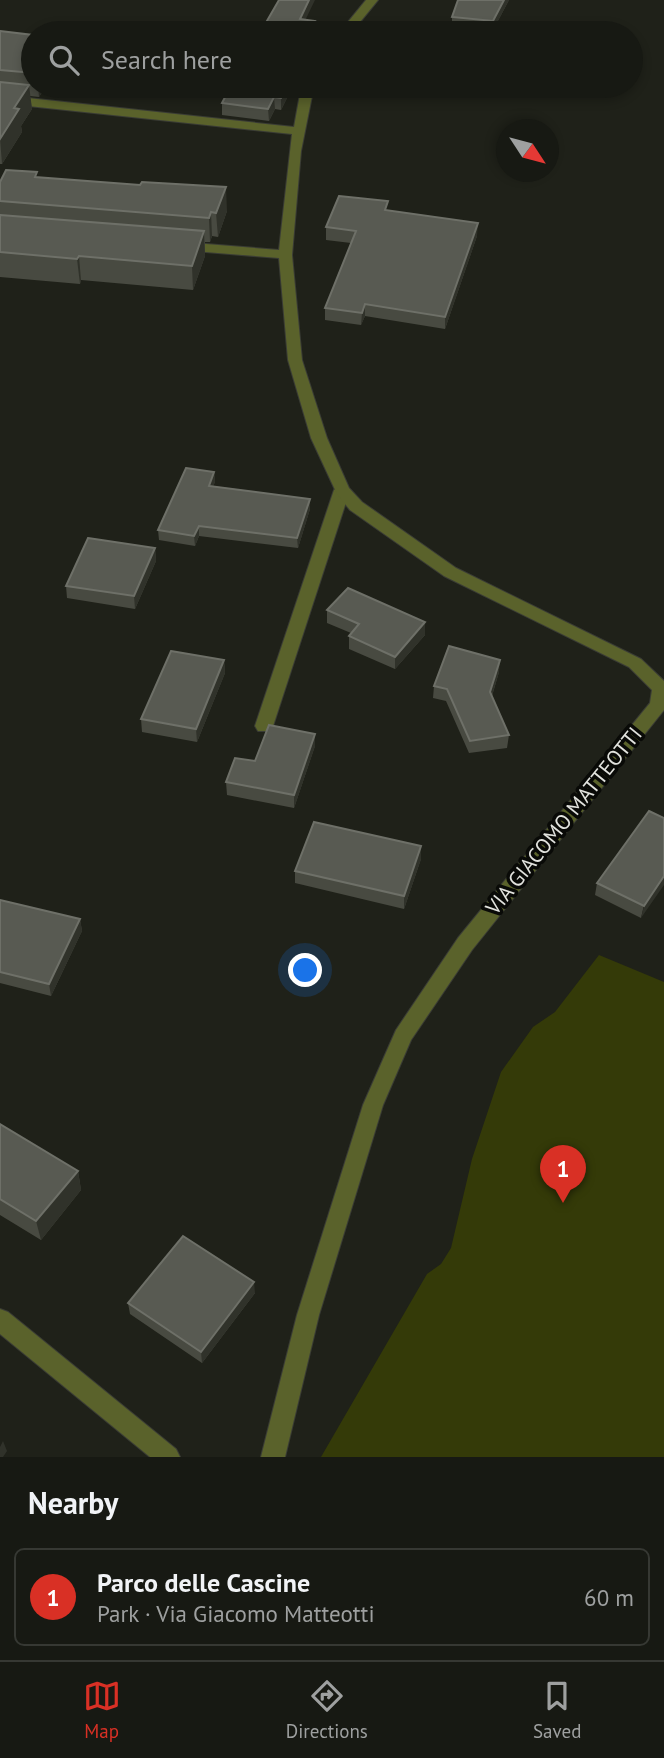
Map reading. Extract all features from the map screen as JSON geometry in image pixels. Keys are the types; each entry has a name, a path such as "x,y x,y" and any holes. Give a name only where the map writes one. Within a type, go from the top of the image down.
{"street":[{"path":"355,21 372,0"},
{"name":"VIA GIACOMO MATTEOTTI","path":"273,1457 308,1315 373,1105 403,1036 466,944 658,705 663,686 635,663 450,572 356,506 342,490 319,438 295,360 285,255 295,152 307,98"},
{"path":"0,99 301,131"},
{"path":"162,244 285,255"},
{"path":"264,726 342,490"},
{"path":"0,1320 168,1457"}],"green space":[{"path":"599,955 664,982 664,1457 321,1457 427,1274 441,1264 451,1248 472,1159 501,1072 533,1027 555,1012"}],"building":[{"path":"279,0 309,0 300,19 315,21 267,21"},
{"path":"458,0 504,0 493,21 452,17"},
{"path":"0,31 21,34 21,72 0,70"},
{"path":"0,82 21,84 21,97 14,108 19,109 0,139"},
{"path":"225,98 274,98 268,109 222,103"},
{"path":"6,170 37,172 35,177 140,185 142,182 226,187 216,213 211,212 209,218 0,201 0,182"},
{"path":"339,196 388,201 385,210 478,223 445,317 365,304 362,313 325,308 356,231 326,227"},
{"path":"0,215 204,231 192,266 79,256 77,259 0,252"},
{"path":"186,468 214,472 209,486 310,499 297,538 199,526 194,536 158,530"},
{"path":"88,538 155,548 134,596 66,586"},
{"path":"348,588 425,622 395,657 349,636 359,624 327,610"},
{"path":"449,646 500,660 490,692 509,735 470,741 447,689 434,686"},
{"path":"171,651 224,660 196,729 141,719"},
{"path":"269,725 315,734 294,795 226,782 235,758 255,761"},
{"path":"649,811 664,818 664,876 644,906 597,883"},
{"path":"314,822 421,846 404,896 295,871"},
{"path":"0,900 80,919 49,984 0,972"},
{"path":"0,1124 78,1171 36,1221 0,1199"},
{"path":"183,1236 254,1282 201,1352 128,1303"}],"place":[{"name":"Parco delle Cascine","path":"563,1203"}]}
